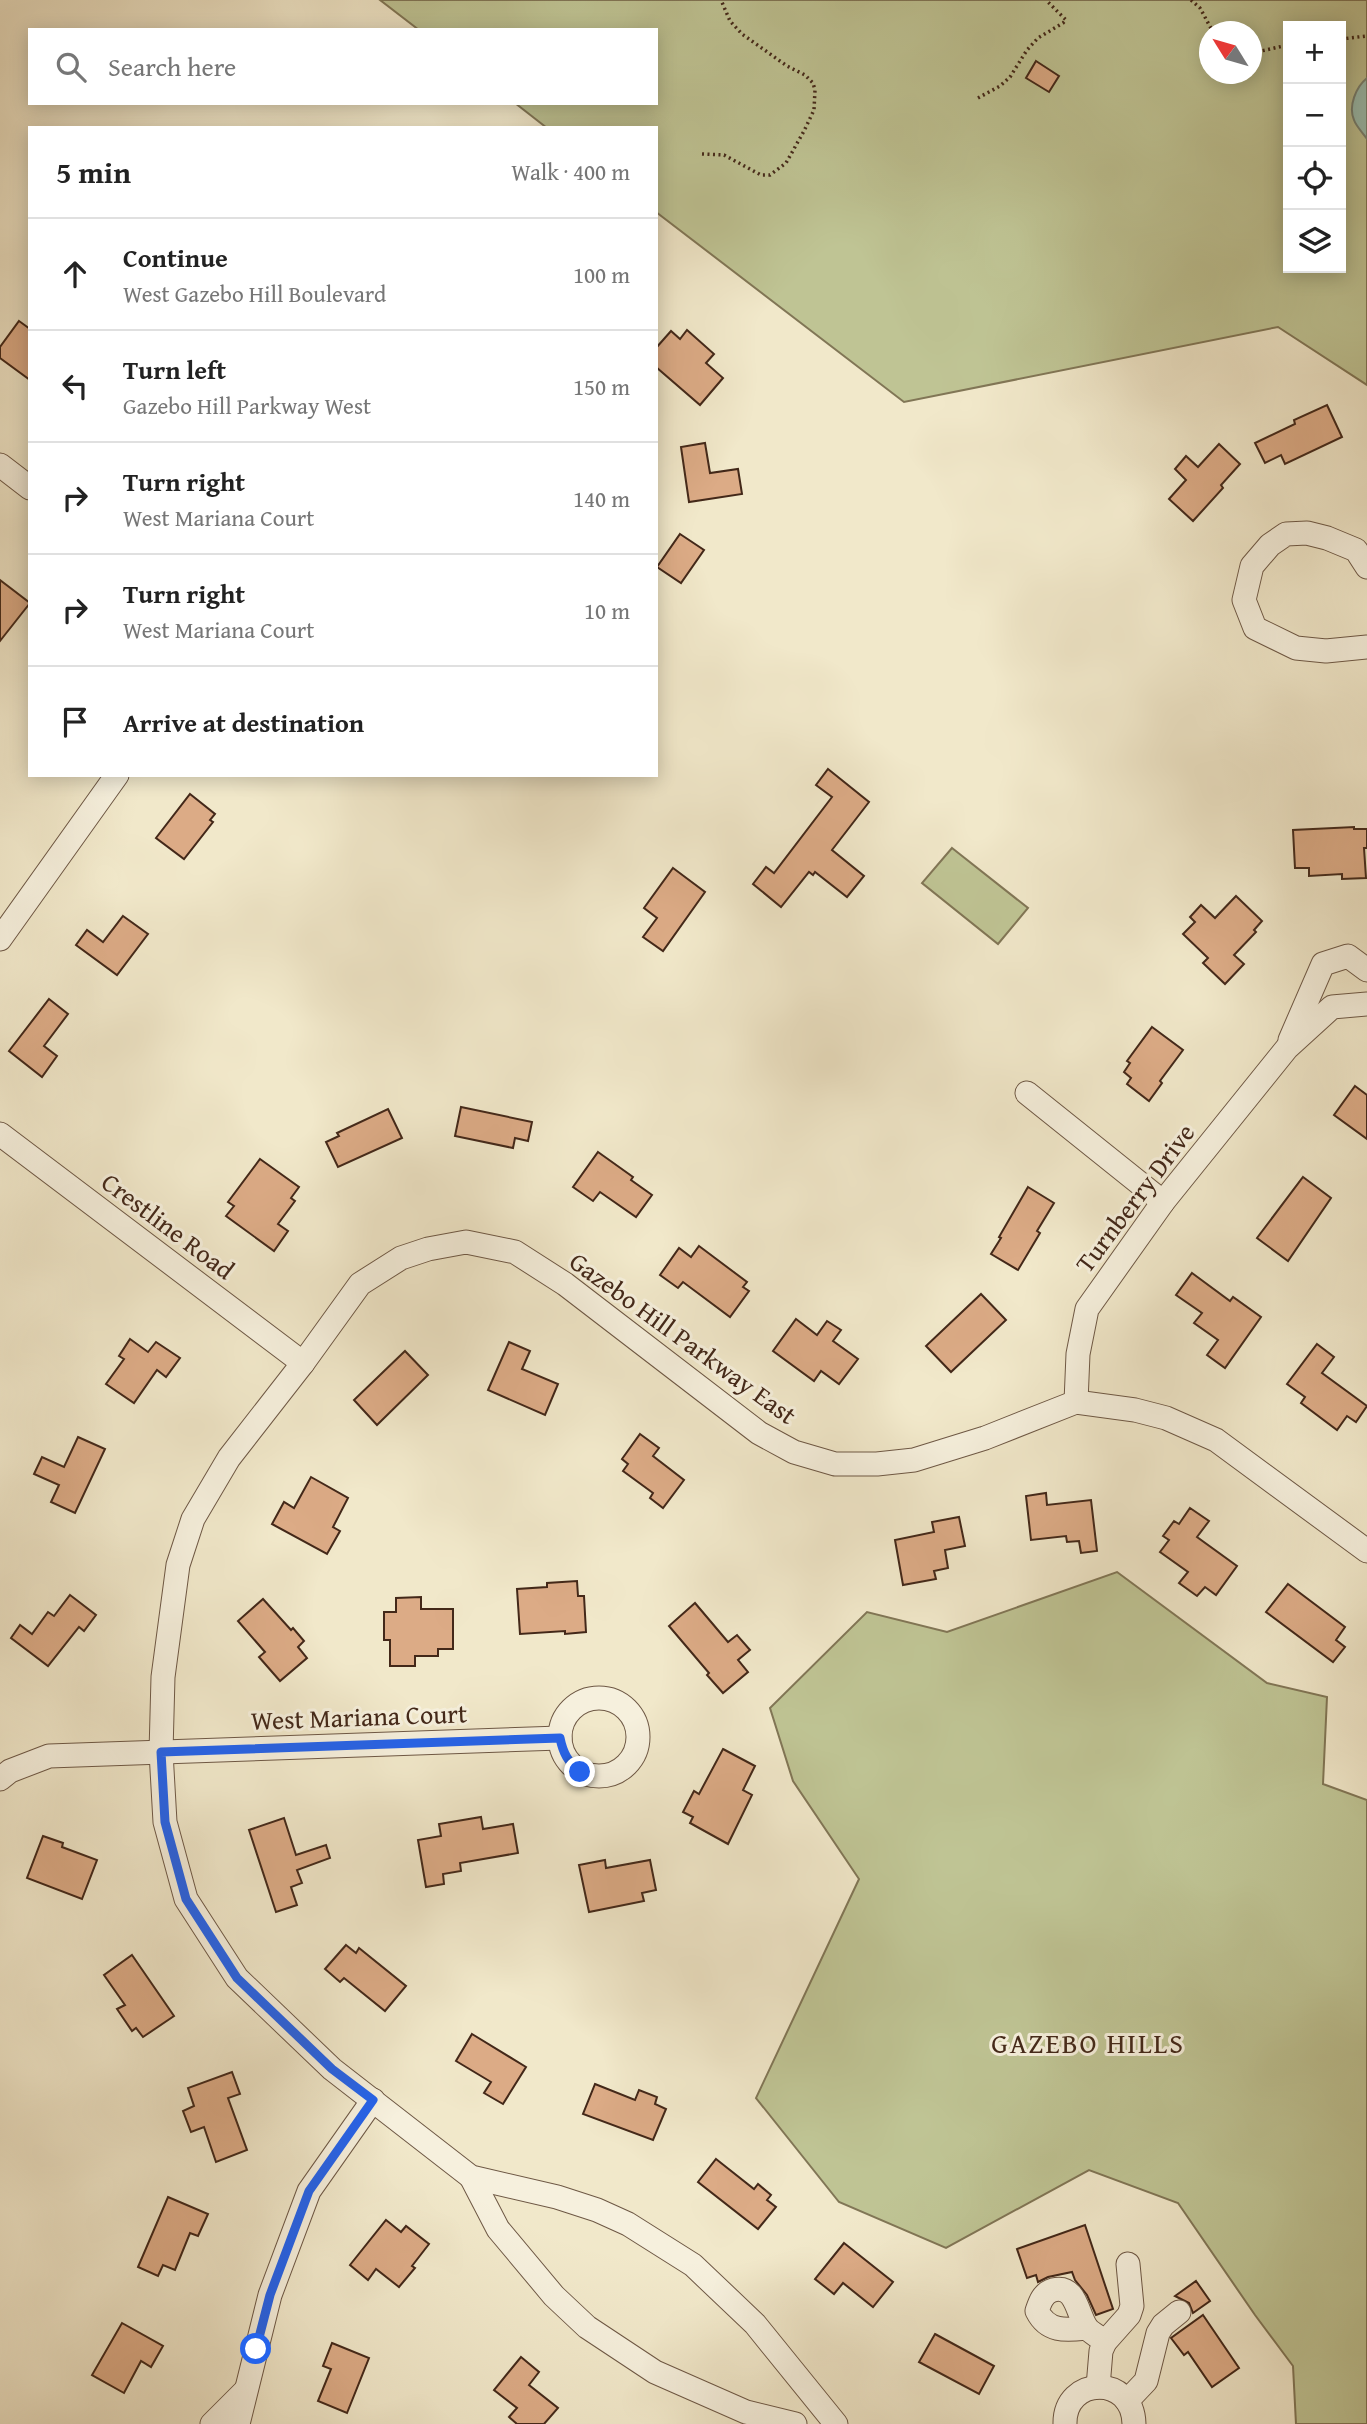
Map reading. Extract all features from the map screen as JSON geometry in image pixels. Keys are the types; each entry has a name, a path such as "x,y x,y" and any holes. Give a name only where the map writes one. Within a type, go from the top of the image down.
{"street":[{"path":"0,465 28,486"},
{"path":"1367,566 1356,550 1328,538 1307,533 1286,534 1270,545 1252,566 1244,600 1255,628 1296,648 1326,651 1367,647"},
{"path":"0,939 116,777"},
{"name":"Turnberry Drive","path":"1287,1048 1323,964 1349,956 1367,970"},
{"name":"Turnberry Drive","path":"1076,1402 1078,1354 1087,1309 1163,1202 1287,1048 1332,1007 1367,1004"},
{"path":"1027,1093 1163,1202"},
{"name":"Crestline Road","path":"0,1134 303,1363"},
{"name":"Gazebo Hill Parkway East","path":"471,2177 332,2069 237,1978 186,1899 165,1822 161,1752 163,1677 178,1565 193,1519 229,1458 360,1284 401,1258 428,1249 466,1242 515,1252 565,1284 759,1433 794,1452 835,1464 877,1464 914,1460 985,1438 1076,1402 1135,1409 1166,1418 1216,1440 1367,1551"},
{"name":"West Mariana Court","path":"0,1779 10,1771 49,1756 560,1738"},
{"path":"238,2424 270,2295 309,2191 373,2100"},
{"path":"471,2177 498,2230 554,2296 587,2327 655,2372 746,2412 795,2424"},
{"path":"471,2177 557,2197 597,2210 628,2224 694,2265 755,2324 836,2424"},
{"path":"1098,2387 1101,2351 1096,2335 1129,2315 1132,2306 1128,2264"},
{"path":"1127,2400 1146,2381 1157,2333 1179,2312"},
{"path":"1065,2424 1069,2406 1076,2396 1086,2389 1098,2387 1109,2388 1127,2400 1134,2424"},
{"path":"212,2424 245,2391"}],"path":[{"path":"702,154 724,155 761,175 770,175 786,163 814,110 815,90 811,79 787,66 742,34 730,20 721,0"},
{"path":"978,98 1000,86 1010,77 1038,38 1066,20 1063,14 1046,0"},
{"path":"1191,0 1200,8 1207,21"},
{"path":"1346,38 1367,36"},
{"path":"1262,51 1283,46"}],"green space":[{"path":"380,0 1367,0 1367,385 1278,327 904,402 658,214 658,126 544,126 518,105 658,105 658,28 416,28"},
{"path":"952,848 1028,908 998,944 922,883"},
{"path":"1117,1572 1267,1683 1327,1697 1323,1784 1367,1800 1367,2424 1296,2424 1293,2366 1178,2203 1089,2170 946,2248 839,2202 756,2098 859,1879 793,1781 770,1708 867,1612 947,1632"}],"water":[{"path":"1367,78 1367,139 1355,122 1352,109 1356,92"}],"building":[{"path":"1036,61 1059,76 1049,92 1026,78"},
{"path":"19,321 28,328 28,379 0,358 0,347"},
{"path":"687,330 714,354 706,363 723,378 700,405 658,369 658,346 671,331 680,339"},
{"path":"1327,405 1342,437 1285,464 1281,455 1265,463 1255,443 1295,424 1294,420"},
{"path":"705,443 710,473 738,469 742,494 689,502 681,447"},
{"path":"1219,444 1240,464 1221,485 1223,488 1193,521 1169,499 1186,480 1175,469 1186,456 1198,467"},
{"path":"680,534 704,550 681,583 658,566"},
{"path":"0,580 28,601 28,606 0,641"},
{"path":"828,769 869,802 832,850 864,876 847,897 815,872 813,875 809,872 781,907 753,884 766,867 774,873 832,797 816,785"},
{"path":"190,794 215,814 210,820 213,822 184,859 156,838"},
{"path":"1354,827 1367,829 1367,848 1364,848 1366,878 1342,879 1342,874 1309,876 1309,868 1295,868 1293,830"},
{"path":"673,868 705,892 663,951 643,937 657,918 644,908"},
{"path":"1236,896 1262,921 1254,930 1256,932 1234,955 1244,964 1225,984 1203,963 1208,958 1183,934 1195,922 1190,917 1201,905 1215,918"},
{"path":"123,916 148,934 117,975 76,945 87,930 103,942"},
{"path":"49,999 68,1014 44,1046 57,1056 42,1077 9,1051"},
{"path":"1152,1027 1183,1050 1149,1101 1127,1084 1131,1078 1124,1072 1130,1063 1127,1061"},
{"path":"1355,1086 1367,1095 1367,1139 1334,1115"},
{"path":"461,1107 532,1122 528,1141 515,1138 513,1148 455,1136"},
{"path":"388,1109 402,1138 338,1167 326,1142 339,1136 337,1133"},
{"path":"598,1152 633,1177 631,1180 652,1195 636,1217 600,1192 593,1201 573,1187"},
{"path":"260,1159 299,1187 291,1198 295,1201 278,1224 288,1231 274,1251 226,1216 234,1206 228,1202"},
{"path":"1303,1177 1331,1198 1288,1261 1257,1238"},
{"path":"1028,1187 1054,1203 1018,1270 991,1254"},
{"path":"699,1246 747,1282 743,1287 749,1291 730,1317 683,1282 678,1288 660,1275 679,1248 691,1257"},
{"path":"1192,1273 1230,1301 1233,1297 1261,1317 1225,1368 1207,1355 1218,1340 1194,1323 1202,1313 1176,1295"},
{"path":"981,1294 1006,1320 951,1372 926,1346"},
{"path":"796,1319 817,1335 827,1321 841,1330 833,1341 858,1359 839,1384 821,1371 814,1381 773,1351"},
{"path":"130,1339 148,1352 156,1342 180,1358 166,1377 157,1370 134,1403 106,1384 124,1359 119,1356"},
{"path":"509,1342 530,1351 522,1369 558,1384 545,1415 488,1390"},
{"path":"1317,1344 1334,1357 1322,1373 1367,1406 1356,1422 1347,1416 1337,1430 1301,1403 1305,1397 1287,1384"},
{"path":"405,1351 428,1375 377,1425 354,1400"},
{"path":"640,1434 659,1448 653,1456 684,1480 663,1508 650,1498 653,1493 623,1471 628,1464 622,1459"},
{"path":"78,1437 105,1449 75,1513 51,1502 59,1485 34,1474 42,1457 64,1467"},
{"path":"311,1477 348,1498 333,1527 340,1531 327,1554 272,1524 284,1502 294,1508"},
{"path":"1046,1493 1047,1505 1091,1500 1097,1551 1081,1553 1079,1541 1067,1542 1066,1536 1031,1540 1026,1496"},
{"path":"1190,1508 1209,1521 1197,1537 1237,1566 1216,1595 1205,1587 1197,1596 1179,1583 1188,1572 1160,1552 1169,1540 1163,1536 1174,1521 1179,1524"},
{"path":"959,1517 965,1546 945,1550 948,1568 934,1571 936,1579 903,1585 895,1540 934,1532 932,1522"},
{"path":"577,1581 578,1596 584,1596 586,1632 520,1634 517,1589"},
{"path":"1288,1584 1345,1627 1336,1640 1345,1647 1333,1662 1266,1612"},
{"path":"70,1595 96,1615 84,1631 79,1627 48,1666 11,1638 20,1625 32,1634 48,1612 54,1616"},
{"path":"421,1597 421,1609 453,1609 453,1649 438,1649 438,1656 415,1656 415,1666 390,1666 390,1640 384,1640 384,1612 396,1612 396,1598"},
{"path":"263,1599 304,1641 298,1647 307,1658 280,1681 259,1657 265,1652 238,1621"},
{"path":"695,1603 728,1642 737,1635 750,1650 738,1660 748,1672 723,1693 669,1626"},
{"path":"723,1749 755,1766 743,1790 752,1795 728,1844 690,1823 693,1817 683,1812 694,1791 699,1794"},
{"path":"481,1817 483,1829 513,1824 518,1853 460,1863 461,1871 443,1874 444,1884 426,1887 418,1840 441,1836 439,1824"},
{"path":"284,1818 296,1855 326,1845 330,1858 297,1870 302,1883 291,1887 297,1905 276,1912 249,1830"},
{"path":"43,1836 63,1843 62,1847 97,1860 82,1899 27,1878"},
{"path":"605,1860 606,1868 650,1860 656,1890 642,1893 644,1901 589,1912 579,1865"},
{"path":"346,1945 356,1953 359,1948 406,1986 385,2011 344,1978 340,1982 325,1969"},
{"path":"132,1955 174,2016 143,2037 136,2028 132,2031 117,2009 125,2005 104,1975"},
{"path":"472,2034 526,2067 503,2104 484,2093 491,2082 456,2061"},
{"path":"232,2072 240,2094 228,2098 247,2150 216,2162 204,2127 191,2132 183,2111 194,2106 188,2088"},
{"path":"595,2084 635,2100 639,2090 657,2097 655,2104 666,2109 653,2140 583,2114"},
{"path":"716,2159 754,2189 758,2184 771,2195 767,2200 776,2207 758,2229 698,2182"},
{"path":"168,2197 208,2214 198,2236 190,2233 175,2270 163,2265 158,2276 138,2267"},
{"path":"386,2220 401,2232 406,2226 429,2244 412,2266 415,2268 399,2287 376,2269 368,2280 350,2265"},
{"path":"1085,2225 1113,2309 1096,2315 1072,2272 1038,2282 1036,2275 1027,2278 1017,2249"},
{"path":"844,2243 893,2282 873,2307 843,2283 834,2294 815,2279"},
{"path":"1196,2281 1210,2301 1193,2313 1189,2303 1175,2296"},
{"path":"1203,2315 1239,2368 1212,2387 1188,2352 1184,2355 1171,2338"},
{"path":"122,2323 163,2346 151,2367 141,2361 124,2393 92,2375"},
{"path":"935,2334 994,2366 979,2394 919,2362"},
{"path":"332,2343 369,2358 347,2413 318,2401 331,2369 323,2366"},
{"path":"521,2357 539,2372 529,2385 558,2408 544,2424 517,2424 509,2417 517,2408 494,2390"}],"district":[{"name":"GAZEBO HILLS","path":"1088,2043"}],"route":[{"path":"256,2349 270,2295 309,2191 373,2100 332,2069 237,1978 186,1899 165,1822 161,1752 560,1738 562,1751 569,1763 580,1772"}]}
